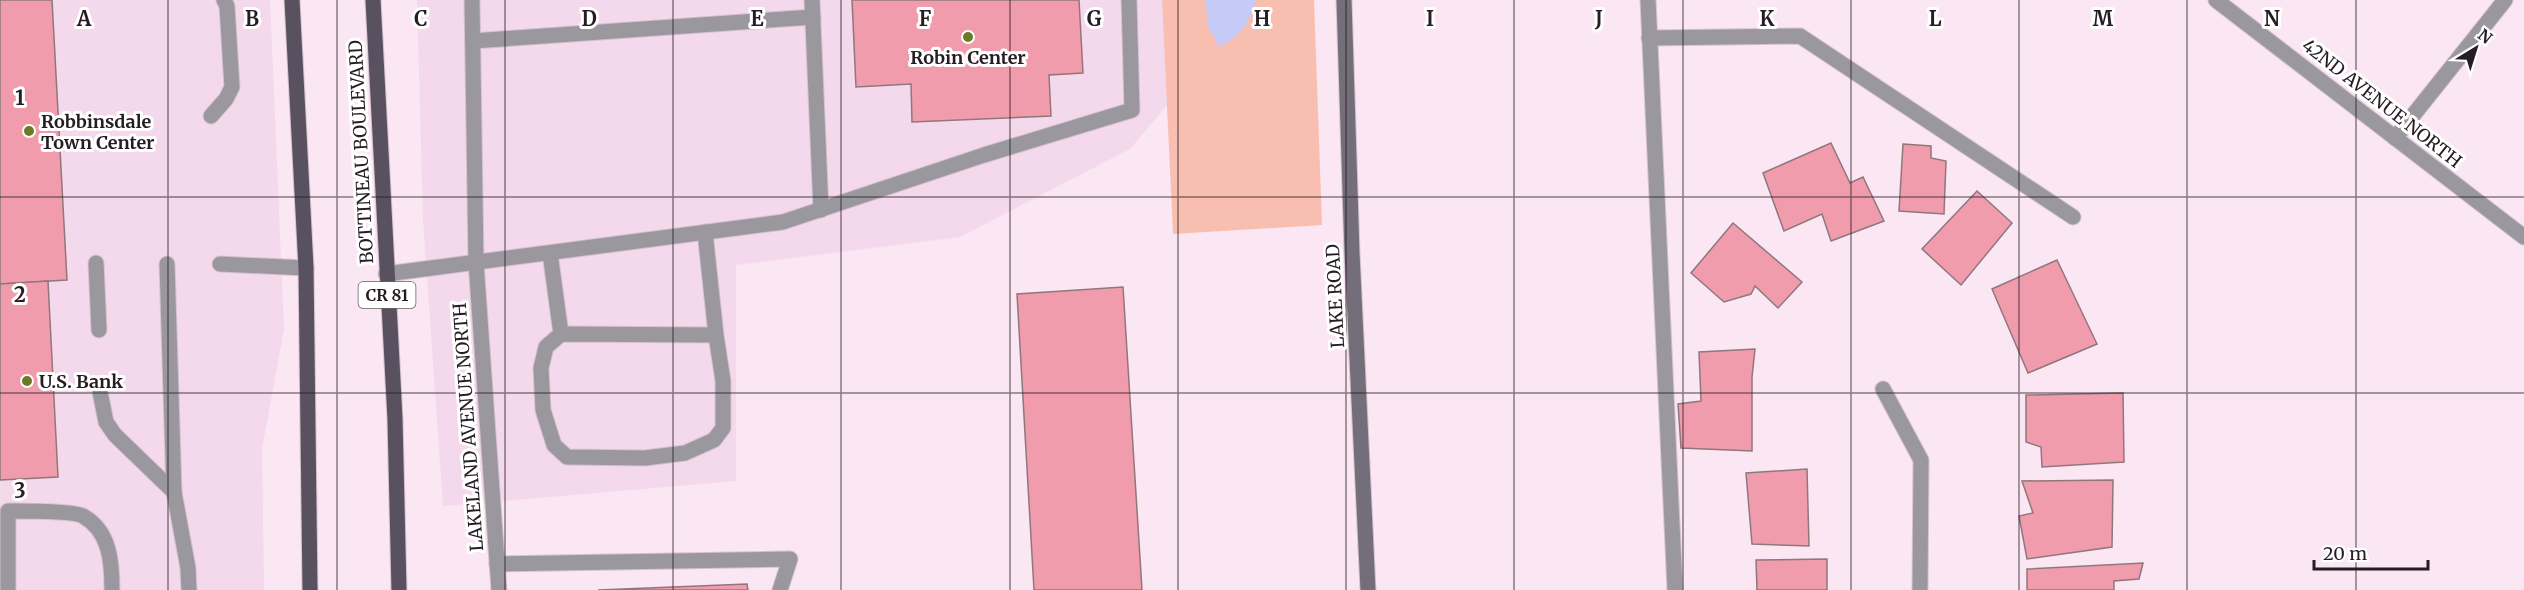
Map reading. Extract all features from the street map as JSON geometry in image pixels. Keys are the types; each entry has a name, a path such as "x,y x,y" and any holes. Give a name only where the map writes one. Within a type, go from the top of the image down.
{"main road":[{"path":"292,0 306,268 310,590"},
{"name":"BOTTINEAU BOULEVARD","path":"373,0 395,419 399,590"}],"street":[{"path":"211,116 226,99 232,87 227,6 224,0"},
{"name":"LAKELAND AVENUE NORTH","path":"472,0 476,262 499,590"},
{"path":"812,0 821,210"},
{"path":"386,274 783,222 984,155 1132,110 1129,0"},
{"name":"LAKE ROAD","path":"1344,0 1352,253 1368,590"},
{"path":"1648,0 1675,590"},
{"name":"42ND AVENUE NORTH","path":"2216,0 2524,237"},
{"path":"2395,138 2505,0"},
{"path":"473,41 813,17"},
{"path":"1649,38 1800,36 2073,217"},
{"path":"705,232 723,381 723,428 714,441 685,453 645,458 567,457 554,445 543,410 541,368 546,347 561,334 716,335"},
{"path":"550,253 561,334"},
{"path":"96,263 99,330"},
{"path":"167,264 174,492 188,568 189,590"},
{"path":"220,264 306,268"},
{"path":"1883,389 1922,460 1920,590"},
{"path":"100,392 106,422 115,435 174,492"},
{"path":"8,590 8,511 82,515 105,536 112,568 112,590"},
{"path":"497,564 790,559 780,590"}],"shaded area":[{"path":"0,0 270,0 284,329 262,449 264,590 0,590"},
{"path":"417,0 1162,0 1167,105 1130,149 960,237 736,265 736,481 443,506 423,219"},
{"path":"1162,0 1314,0 1322,225 1173,234"}],"water":[{"path":"1205,0 1256,0 1243,28 1233,39 1219,47 1208,26"}],"building":[{"name":"Robbinsdale Town Center","path":"0,0 52,0 67,280 0,284"},
{"name":"Robin Center","path":"852,0 1079,0 1083,73 1049,75 1051,116 912,122 911,84 856,87"},
{"path":"1831,143 1850,183 1863,177 1884,221 1831,241 1822,214 1784,231 1763,173"},
{"path":"1903,144 1931,146 1931,158 1946,161 1944,214 1899,211"},
{"path":"1977,191 2012,223 1961,285 1922,249"},
{"path":"1733,223 1802,282 1778,308 1755,286 1751,294 1724,302 1691,273"},
{"path":"2057,260 2097,344 2028,373 1992,289"},
{"name":"U.S. Bank","path":"48,281 58,477 0,480 0,284"},
{"path":"1123,287 1142,590 1034,590 1017,294"},
{"path":"1755,349 1752,377 1752,451 1681,448 1678,404 1701,401 1699,352"},
{"path":"2123,393 2124,462 2042,467 2041,447 2026,442 2026,395"},
{"path":"1807,469 1809,546 1752,544 1746,473"},
{"path":"2113,480 2112,547 2027,559 2019,516 2033,513 2022,481"},
{"path":"1827,559 1827,590 1757,590 1756,560"},
{"path":"2143,563 2139,579 2114,581 2114,590 2027,590 2027,569"},
{"path":"747,584 748,590 598,590"}],"place":[{"name":"Robin Center","path":"968,37"},
{"name":"Robbinsdale Town Center","path":"29,131"},
{"name":"U.S. Bank","path":"27,381"}]}
